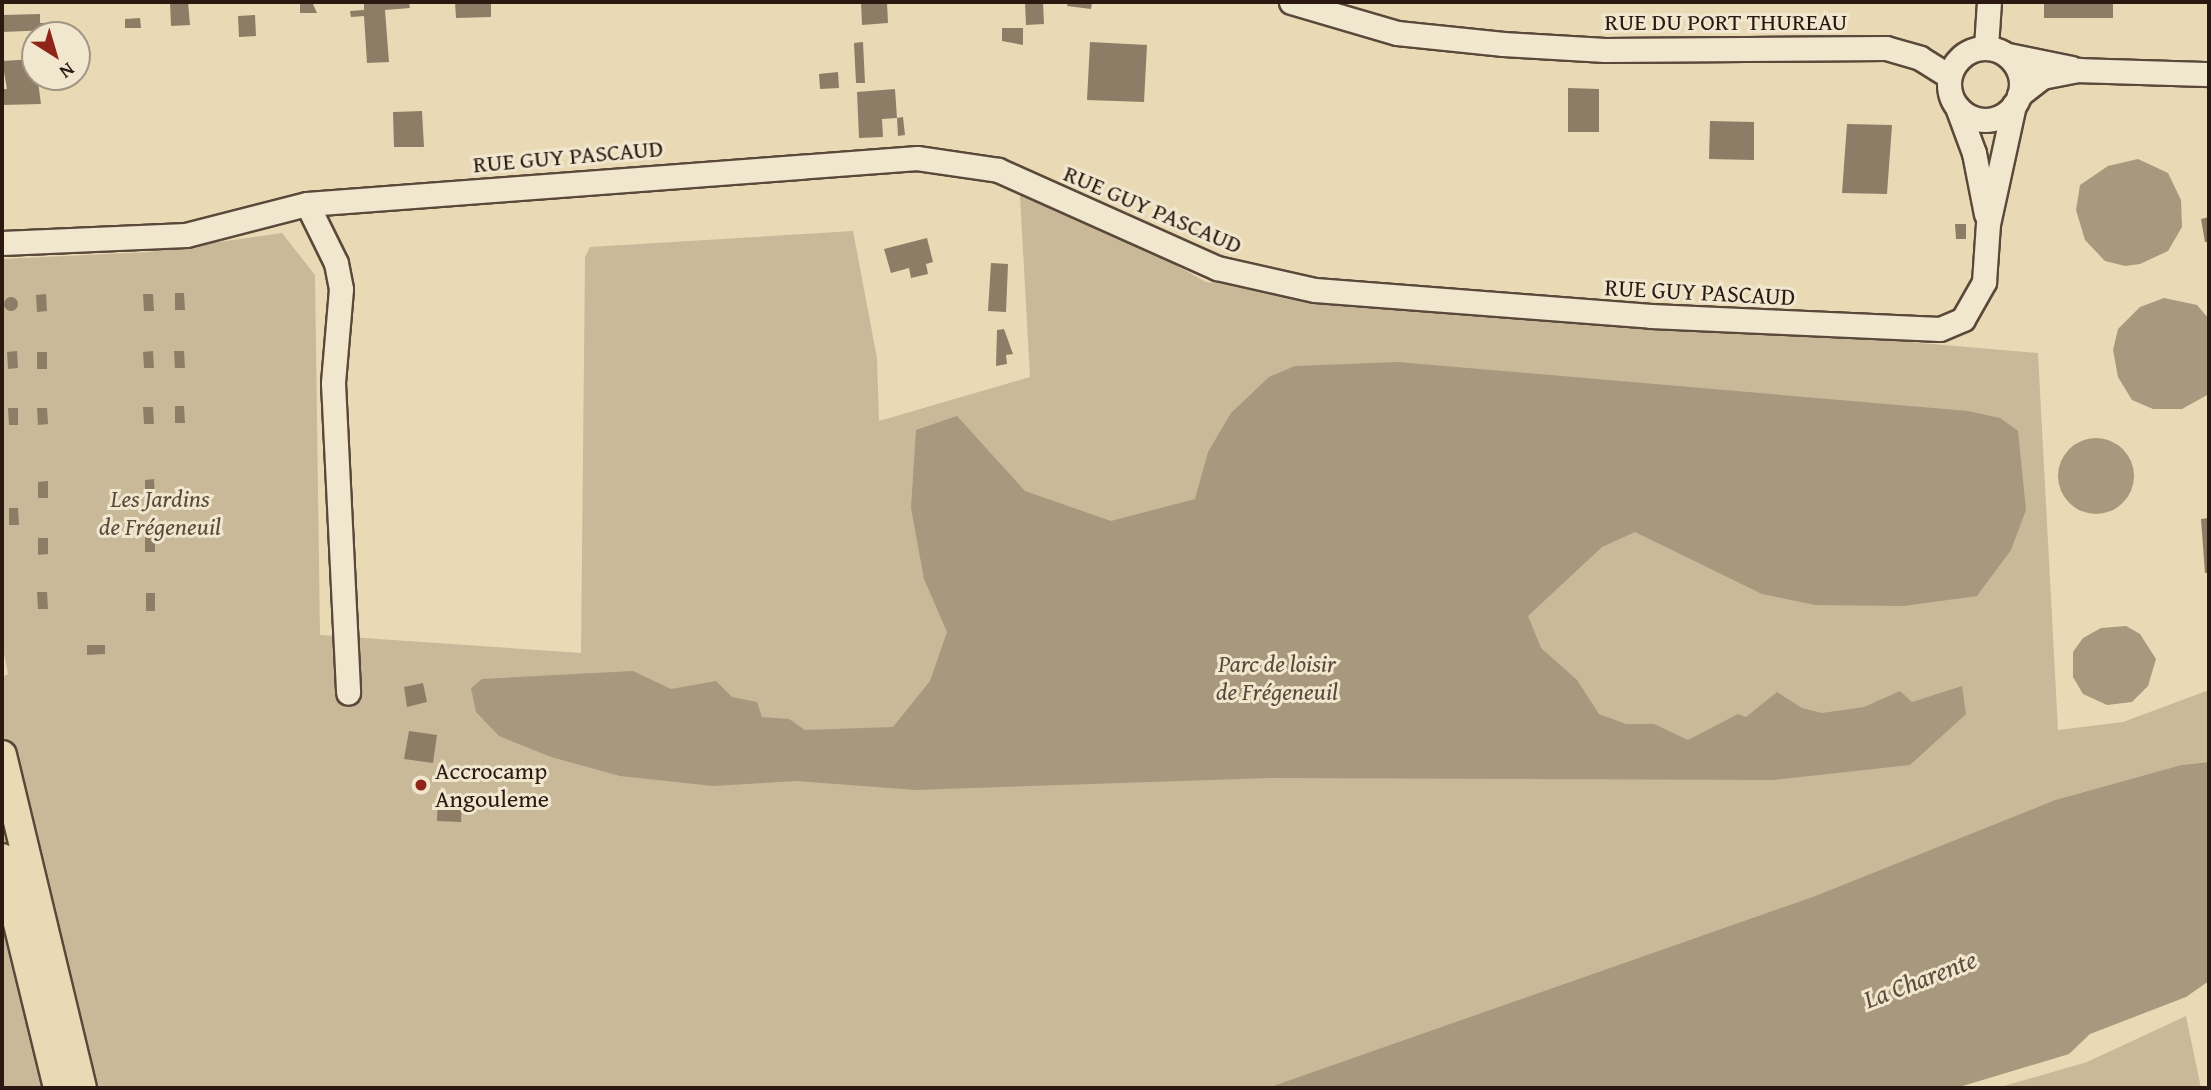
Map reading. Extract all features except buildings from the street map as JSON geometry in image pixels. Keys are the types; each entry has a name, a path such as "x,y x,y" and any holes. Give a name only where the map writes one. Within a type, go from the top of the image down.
{"main road":[{"path":"2,755 82,1088"},
{"path":"2,858 58,1088"}],"street":[{"name":"RUE DU PORT THUREAU","path":"1291,2 1397,33 1503,44 1605,50 1886,48 1920,58 1949,76"},
{"path":"1989,2 1997,51 2020,75 2016,100"},
{"path":"2079,69 2042,77 2016,100 1987,120 1957,107 1948,87 1949,76 1959,58 1997,51 2079,69 2209,74"},
{"name":"RUE GUY PASCAUD","path":"2,243 186,235 307,204 892,158 947,160 1019,178 1089,214 1217,268 1315,290 1651,316 1920,330 1952,326 1972,309 1984,282 1989,224 2016,100"},
{"name":"RUE GUY PASCAUD","path":"1957,107 1975,153 1989,224"},
{"path":"307,204 336,262 341,289 334,383 348,693"}],"green space":[{"name":"Parc de loisir de Frégeneuil","path":"1019,178 1206,282 2038,353 2058,730 2123,722 2209,690 2209,762 2181,765 2055,800 1815,896 1267,1088 2,1088 2,677 8,674 2,643 2,259 149,252 282,233 315,275 320,635 581,653 585,257 590,247 853,231 877,358 879,421 1030,377"},
{"path":"2186,1016 2201,1088 1997,1088 2087,1062"}],"water":[{"path":"2138,159 2168,173 2181,200 2182,227 2168,251 2140,264 2125,266 2105,261 2085,240 2076,210 2080,185 2108,166"},
{"path":"2164,298 2197,305 2209,319 2209,394 2182,409 2153,409 2132,400 2118,377 2113,350 2118,329 2140,307"},
{"path":"1398,362 1968,411 2000,418 2018,431 2026,510 2011,550 1977,596 1904,606 1815,605 1762,594 1635,532 1602,547 1528,616 1541,648 1577,680 1599,714 1626,724 1654,724 1688,740 1738,714 1746,717 1777,692 1802,708 1822,713 1864,707 1900,691 1912,702 1962,686 1966,714 1910,765 1774,780 1269,778 916,790 796,781 713,786 620,776 551,757 499,736 476,712 471,688 482,679 633,671 671,689 716,681 732,697 757,702 762,717 789,719 805,730 893,727 930,681 947,632 924,579 911,508 916,430 957,416 1025,491 1111,521 1195,499 1208,452 1231,413 1269,377 1295,366"},
{"path":"2089,438 2103,438 2117,444 2128,455 2134,476 2131,491 2123,503 2103,514 2089,514 2075,508 2064,497 2058,483 2058,469 2064,455 2075,444"},
{"path":"2126,626 2140,634 2156,659 2148,686 2132,702 2107,705 2083,694 2073,677 2073,652 2083,638 2101,628"},
{"name":"La Charente","path":"2209,762 2209,981 2186,997 2090,1034 2069,1054 1956,1088 1267,1088 1815,896 2055,800 2181,765"}],"place":[{"name":"Accrocamp Angouleme","path":"421,785"}],"park label":[{"name":"Les Jardins de Frégeneuil","path":"160,513"}]}
